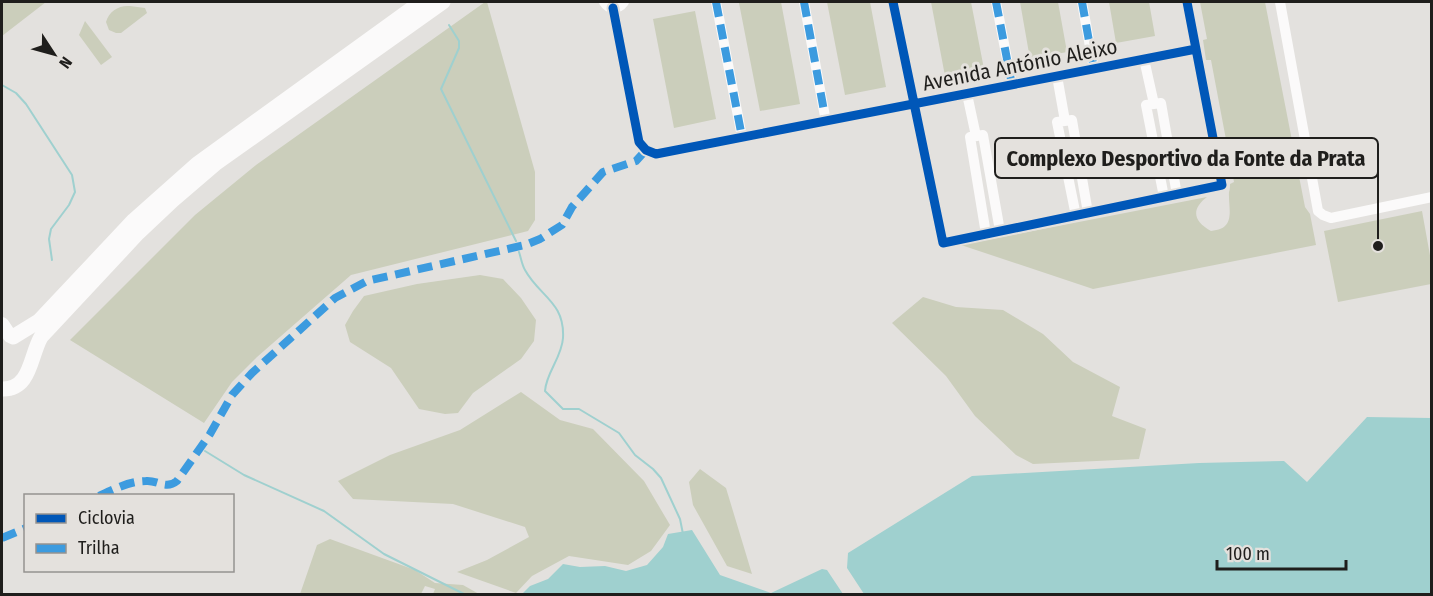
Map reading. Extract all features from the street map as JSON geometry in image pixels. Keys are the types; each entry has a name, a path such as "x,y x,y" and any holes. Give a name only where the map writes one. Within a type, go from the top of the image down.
{"main road":[{"path":"6,333 39,321 134,220 196,164 421,2"},
{"path":"2,389 15,387 23,381 28,374 41,336 172,200 215,164 443,2"},
{"path":"6,333 26,348 30,365"}],"street":[{"path":"609,5 620,6 624,2"},
{"path":"716,2 742,137"},
{"path":"804,2 826,122"},
{"path":"892,2 943,243 1222,185 1187,2"},
{"path":"996,2 1012,85"},
{"path":"1083,2 1094,69"},
{"path":"1280,2 1318,211 1331,218 1431,197"},
{"name":"Avenida António Aleixo","path":"609,5 639,142 642,147 652,153 675,151 1196,49"},
{"path":"1144,59 1154,104"},
{"path":"1057,76 1065,121"},
{"path":"967,94 976,136"},
{"path":"1164,197 1146,105 1161,103 1177,195"},
{"path":"1076,216 1057,122 1072,120 1089,213"},
{"path":"986,234 969,137 983,135 1000,231"}],"green space":[{"path":"2,2 46,2 2,36"},
{"path":"487,2 535,172 535,220 528,231 351,275 257,357 232,382 204,423 70,340 195,215 256,165"},
{"path":"781,2 800,104 760,111 739,3"},
{"path":"827,2 870,2 886,87 845,95"},
{"path":"931,2 971,2 984,69 945,76"},
{"path":"1020,2 1058,2 1067,52 1030,59"},
{"path":"1109,2 1149,2 1155,36 1116,43"},
{"path":"1200,2 1265,2 1305,207 1310,214 1316,245 1093,289 961,245 1207,197 1196,210 1198,219 1211,231 1225,226 1229,217 1230,184 1234,182 1211,60 1206,60 1203,40 1207,39"},
{"path":"126,6 145,8 147,13 121,33 109,30 106,22 109,15 118,8"},
{"path":"695,11 716,119 674,128 653,19"},
{"path":"85,21 112,57 101,65 79,35"},
{"path":"1422,211 1431,261 1431,284 1338,302 1324,231"},
{"path":"480,275 503,279 521,298 536,320 534,341 521,359 473,393 458,413 445,414 419,409 391,368 350,342 345,325 364,296 417,284"},
{"path":"923,297 956,307 1003,310 1043,334 1073,362 1120,387 1112,416 1146,429 1139,459 1033,464 1016,455 975,416 946,376 892,323"},
{"path":"521,392 560,420 593,429 644,481 670,525 651,551 628,565 569,556 532,576 516,593 457,572 487,560 529,537 525,527 453,504 353,499 338,481 390,455 460,430"},
{"path":"700,469 726,488 752,574 727,566 693,505 689,482"},
{"path":"330,539 415,570 435,583 463,585 479,594 433,594 435,589 425,586 421,594 300,594 317,545"}],"water":[{"path":"1367,417 1431,418 1431,594 864,594 847,568 848,553 972,476 1199,463 1284,461 1307,482"},
{"path":"692,530 720,575 771,593 822,569 827,570 843,594 522,594 530,586 548,579 563,564 580,567 605,566 626,571 647,565 663,547 668,534"}],"waterway":[{"path":"449,25 459,41 459,48 441,89 516,241"},
{"path":"2,85 16,93 26,104 72,175 75,192 69,205 51,229 49,239 52,260"},
{"path":"519,252 525,270 556,308 563,326 562,345 545,391 563,409 579,409 619,433 635,455 661,478 680,519 683,534"},
{"path":"205,451 244,475 324,511 384,554 464,594"}],"marked path":[{"path":"716,2 742,137"},
{"path":"804,2 826,122"},
{"path":"996,2 1012,85"},
{"path":"1082,2 1094,69"},
{"path":"104,494 134,482 150,481 169,485 177,481 210,434 232,395 252,373 335,298 367,281 525,245 540,239 562,225 572,207 603,172 636,161 646,150"},
{"path":"2,538 24,529"}],"cycle path":[{"path":"893,2 943,243 1222,185 1187,2"},
{"path":"613,8 639,142 646,150 656,154 1196,49"}],"place":[{"name":"Complexo Desportivo da Fonte da Prata","path":"1378,246"}]}
